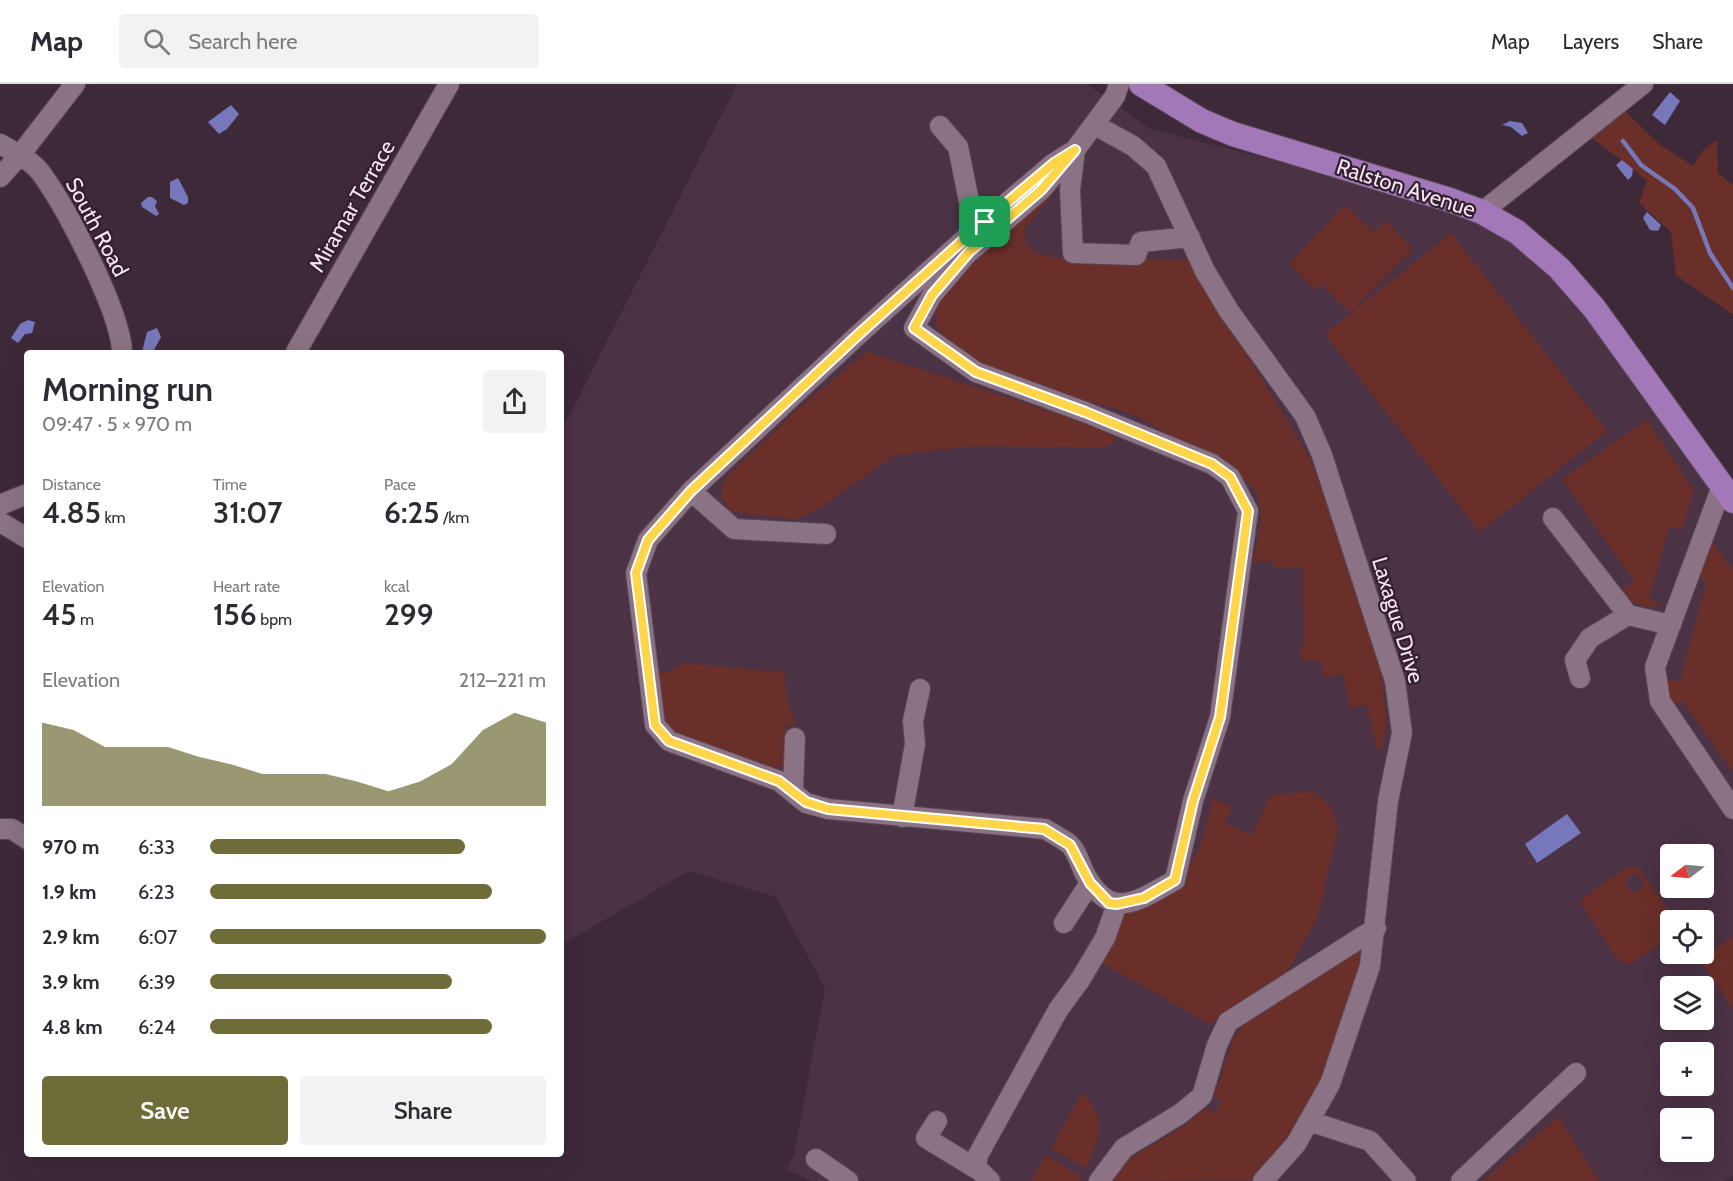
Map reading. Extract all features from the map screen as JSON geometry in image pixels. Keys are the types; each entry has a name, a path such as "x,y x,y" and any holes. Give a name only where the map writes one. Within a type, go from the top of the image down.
{"main road":[{"name":"Ralston Avenue","path":"1141,84 1191,115 1233,134 1414,188 1482,212 1517,232 1559,268 1594,308 1728,493"}],"street":[{"path":"0,177 75,84"},
{"name":"Miramar Terrace","path":"297,350 449,84"},
{"path":"1075,150 1054,163 977,228 691,491 648,540 636,573 655,725 669,741 779,781 794,790 806,802 828,809 1044,829 1070,845 1090,883 1109,903 1117,904 1144,898 1175,880 1193,801 1220,717 1248,511 1230,477 1212,464 1085,412 976,372 914,328 932,295 969,252 1041,190 1075,150 1115,96 1119,84"},
{"path":"1482,212 1643,84"},
{"path":"940,126 958,147 977,228"},
{"name":"Laxague Drive","path":"1095,126 1133,146 1156,166 1229,311 1305,416 1322,455 1395,681 1402,733 1388,801 1376,928 1370,966 1330,1084 1296,1144 1263,1181"},
{"name":"South Road","path":"0,144 20,155 40,172 98,278 114,315 122,350"},
{"path":"1075,150 1070,190 1073,253 1136,255 1141,242 1190,237"},
{"path":"691,491 734,529 826,534"},
{"path":"1728,493 1655,667 1660,701 1733,809"},
{"path":"0,505 24,495"},
{"path":"1553,518 1628,615 1671,625"},
{"path":"0,522 24,536"},
{"path":"1580,678 1575,660 1590,638 1628,615"},
{"path":"902,817 915,744 913,721 920,689"},
{"path":"794,790 795,738"},
{"path":"0,830 12,829 24,837"},
{"path":"1064,923 1090,883"},
{"path":"984,1175 975,1164 978,1155 1058,1010 1080,980 1105,938 1117,904"},
{"path":"1099,1181 1124,1148 1180,1114 1202,1096 1217,1045 1228,1022 1376,928"},
{"path":"1461,1181 1576,1073"},
{"path":"937,1121 926,1138 984,1175"},
{"path":"1309,1121 1370,1141 1406,1181"},
{"path":"816,1159 848,1181"}],"shaded area":[{"path":"737,84 1087,84 1150,129 1494,216 1546,246 1733,507 1733,1175 1724,1181 811,1181 787,1169 794,1154 825,988 776,897 689,871 564,943 564,426"},
{"path":"1625,111 1659,144 1693,166 1703,150 1717,140 1718,173 1733,185 1733,315 1676,275 1671,232 1639,203 1647,180 1592,138"},
{"path":"1055,187 1056,191 1024,229 1026,241 1035,253 1059,258 1189,260 1310,458 1358,589 1380,664 1387,725 1382,749 1377,750 1367,705 1350,708 1343,674 1323,677 1322,662 1301,659 1304,647 1303,568 1274,568 1273,561 1253,562 1259,531 1260,507 1255,491 1244,478 1135,416 995,371 968,357 948,342 937,324 937,310 943,288"},
{"path":"1345,205 1374,232 1385,221 1413,249 1350,313 1322,284 1315,290 1289,264"},
{"path":"1451,233 1607,431 1480,532 1325,334"},
{"path":"867,352 1095,426 1111,433 1116,441 1104,448 975,446 895,455 815,511 797,519 732,512 722,495 722,486 727,476 799,408"},
{"path":"1646,420 1694,490 1682,529 1669,527 1649,599 1662,604 1649,607 1634,603 1622,590 1634,581 1562,479"},
{"path":"1708,535 1733,570 1733,772 1682,700 1672,707 1665,684 1667,679 1680,682 1706,583 1703,578 1693,574"},
{"path":"682,663 784,672 787,699 796,726 785,724 790,750 786,765 771,768 729,756 697,745 672,731 665,723 660,711 655,672 670,672"},
{"path":"1313,791 1332,808 1338,828 1317,919 1284,976 1209,1024 1101,962 1122,916 1157,898 1181,880 1199,851 1213,799 1232,806 1225,823 1252,835 1270,796"},
{"path":"1628,866 1640,869 1668,910 1660,910 1660,944 1629,964 1618,960 1580,903 1583,898","holes":["1633,874 1641,876 1643,888 1635,893 1626,886 1626,880"]},
{"path":"1733,937 1733,1009 1714,980 1714,976 1711,976 1703,964 1714,964 1714,949"},
{"path":"1361,943 1365,948 1325,1071 1300,1119 1253,1180 1111,1181 1128,1159 1178,1130 1208,1107 1213,1112 1218,1108 1221,1101 1214,1098 1233,1039 1243,1025"},
{"path":"1082,1092 1095,1111 1099,1128 1095,1147 1086,1168 1051,1149"},
{"path":"1558,1117 1599,1181 1483,1181"},
{"path":"1046,1155 1082,1177 1080,1181 1031,1181"}],"water":[{"path":"1670,92 1680,101 1665,125 1652,115"},
{"path":"231,105 239,114 227,129 219,134 208,122"},
{"path":"1510,121 1522,123 1528,133 1522,136 1511,127 1502,125"},
{"path":"1622,160 1633,169 1632,176 1628,180 1616,165"},
{"path":"178,178 188,197 188,203 184,205 170,198 170,182"},
{"path":"148,197 157,201 155,206 159,214 156,216 142,207 141,203"},
{"path":"1647,212 1661,225 1658,231 1650,230 1643,218"},
{"path":"28,320 35,322 32,333 25,334 18,343 11,338 20,324"},
{"path":"157,328 161,337 154,350 142,350 147,332"},
{"path":"1567,814 1581,833 1537,863 1525,844"}],"waterway":[{"path":"1623,141 1641,165 1675,189 1693,208 1710,253 1733,288"}],"route":[{"path":"1075,150 1041,190 969,252 932,295 914,328 976,372 1085,412 1212,464 1230,477 1248,511 1220,717 1193,801 1175,880 1144,898 1117,904 1109,903 1090,883 1070,845 1044,829 828,809 806,802 794,790 779,781 669,741 655,725 636,573 648,540 691,491 859,334 985,222 1054,163 1075,150"}]}
